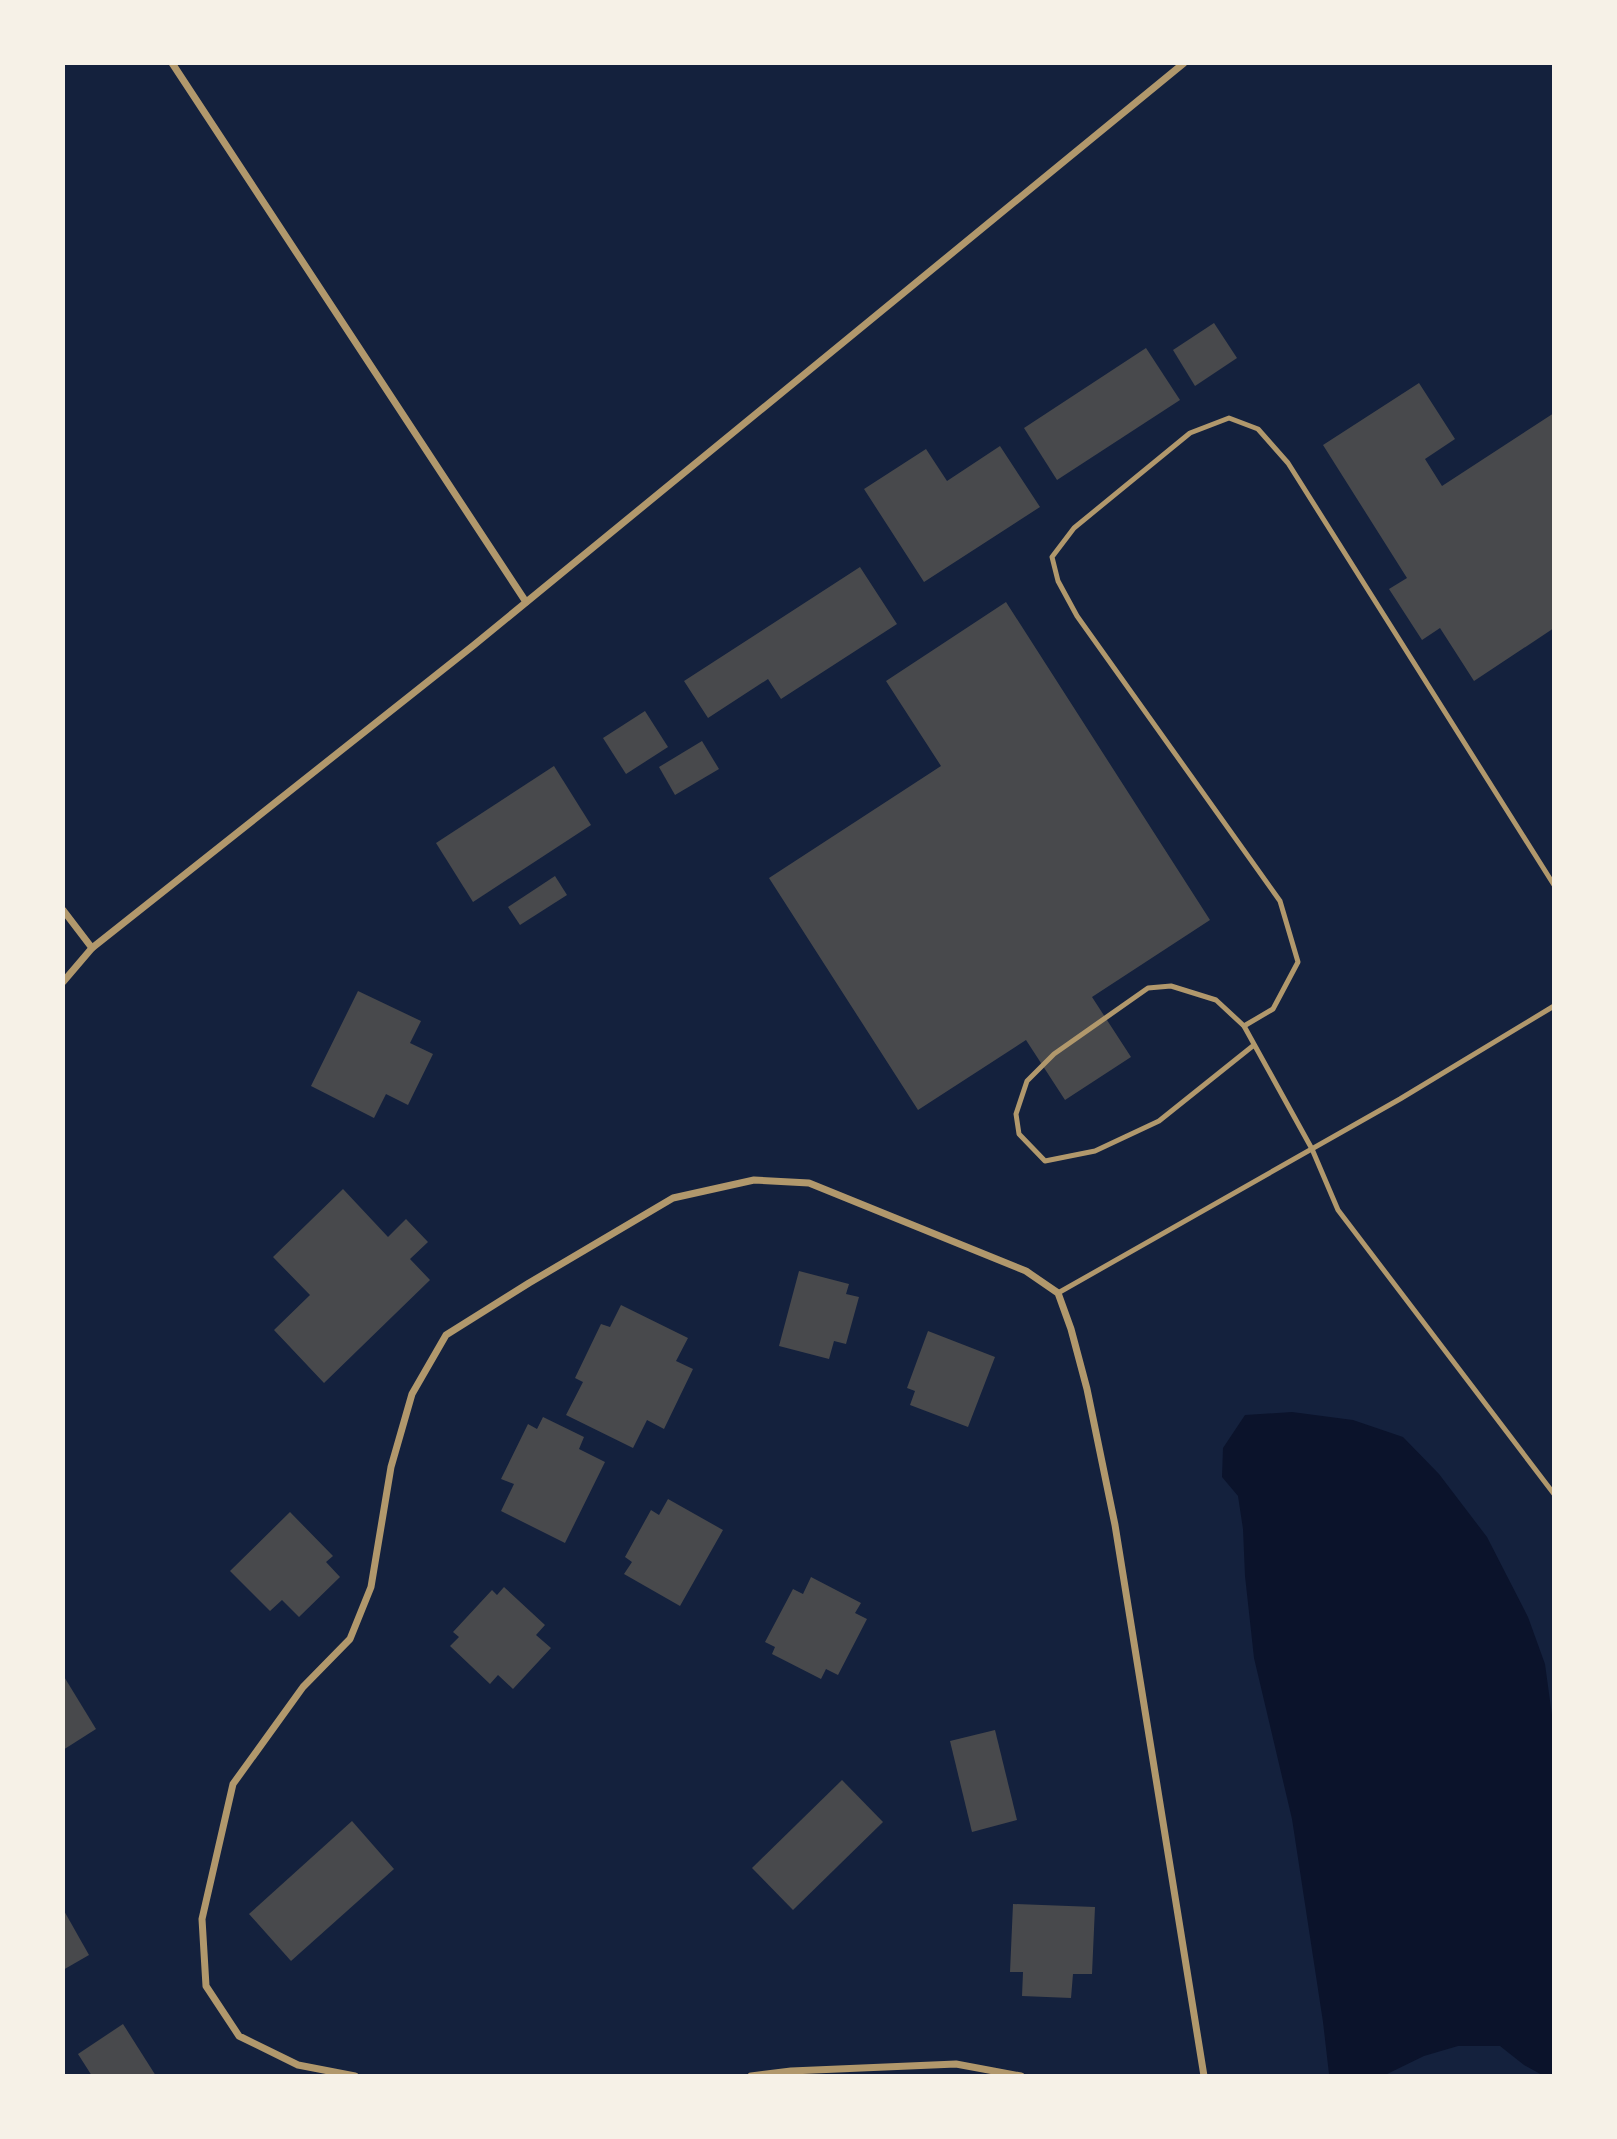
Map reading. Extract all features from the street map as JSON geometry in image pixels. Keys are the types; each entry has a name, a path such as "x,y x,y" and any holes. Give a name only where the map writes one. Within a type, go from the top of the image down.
{"street":[{"path":"172,63 526,602"},
{"path":"63,982 92,948 526,602 1184,63"},
{"path":"63,910 92,948"},
{"path":"355,2076 298,2065 239,2036 206,1986 202,1919 233,1784 303,1687 350,1639 371,1587 391,1467 412,1394 446,1335 673,1198 754,1180 810,1183 1026,1271 1058,1293 1087,1389 1115,1525 1204,2076"},
{"path":"751,2076 956,2064 992,2073 1021,2076"}],"lane":[{"path":"1244,1026 1273,1009 1298,962 1280,901 1077,616 1058,581 1052,556 1074,528 1190,433 1228,418 1258,429 1288,463 1554,885"},
{"path":"1254,1045 1159,1121 1095,1150 1045,1161 1019,1134 1016,1114 1027,1081 1054,1054 1148,988 1171,986 1216,1000 1244,1026 1312,1149 1338,1210 1554,1494"},
{"path":"1058,1293 1312,1149 1554,1006"}],"water":[{"path":"1292,1412 1353,1420 1403,1437 1439,1474 1487,1537 1528,1617 1545,1664 1554,1730 1554,2076 1544,2076 1524,2065 1500,2046 1458,2046 1424,2056 1383,2076 1329,2074 1292,1819 1254,1658 1238,1496 1222,1477 1223,1448 1245,1415"}],"building":[{"path":"1214,323 1237,358 1195,386 1173,350"},
{"path":"1146,348 1180,400 1057,480 1024,428"},
{"path":"1419,383 1455,439 1425,459 1442,486 1554,413 1554,628 1474,681 1440,628 1422,640 1389,589 1407,578 1323,445"},
{"path":"1000,446 1040,507 924,582 864,489 926,449 947,481"},
{"path":"860,567 897,624 781,699 768,679 708,718 684,681"},
{"path":"1006,602 1210,920 1092,997 1131,1057 1065,1100 1026,1040 918,1110 769,878 941,766 886,681"},
{"path":"645,711 668,747 626,774 603,738"},
{"path":"702,741 719,769 675,795 659,767"},
{"path":"554,766 591,825 473,902 436,843"},
{"path":"555,876 567,895 520,925 508,907"},
{"path":"358,991 421,1021 410,1043 433,1054 408,1105 386,1094 374,1118 311,1086"},
{"path":"343,1189 388,1237 406,1219 428,1242 410,1259 430,1280 324,1383 274,1330 310,1295 273,1257"},
{"path":"799,1271 849,1284 846,1294 859,1297 846,1344 834,1341 829,1359 779,1346"},
{"path":"621,1305 688,1338 676,1361 693,1369 664,1429 647,1420 633,1448 566,1415 583,1382 575,1378 601,1324 610,1327"},
{"path":"928,1331 995,1357 968,1427 910,1405 915,1391 907,1388"},
{"path":"543,1417 584,1437 579,1449 605,1462 565,1543 501,1511 514,1484 501,1479 528,1424 537,1429"},
{"path":"668,1499 723,1530 680,1606 624,1574 632,1562 625,1557 651,1510 659,1515"},
{"path":"290,1512 333,1556 326,1562 340,1577 299,1617 282,1600 270,1611 230,1571"},
{"path":"811,1577 861,1603 855,1613 867,1619 838,1675 826,1669 821,1679 772,1654 775,1647 765,1642 793,1589 803,1594"},
{"path":"504,1587 545,1625 536,1635 551,1648 513,1689 498,1675 490,1684 450,1646 459,1637 453,1632 492,1590 497,1595"},
{"path":"63,1675 96,1729 63,1750"},
{"path":"995,1730 1017,1820 972,1832 950,1741"},
{"path":"842,1780 883,1822 793,1910 752,1868"},
{"path":"352,1821 394,1869 291,1961 249,1914"},
{"path":"1013,1904 1095,1907 1092,1974 1073,1974 1071,1998 1022,1996 1023,1972 1010,1972"},
{"path":"63,1909 89,1955 63,1970"},
{"path":"123,2024 156,2076 92,2076 78,2054"}]}
